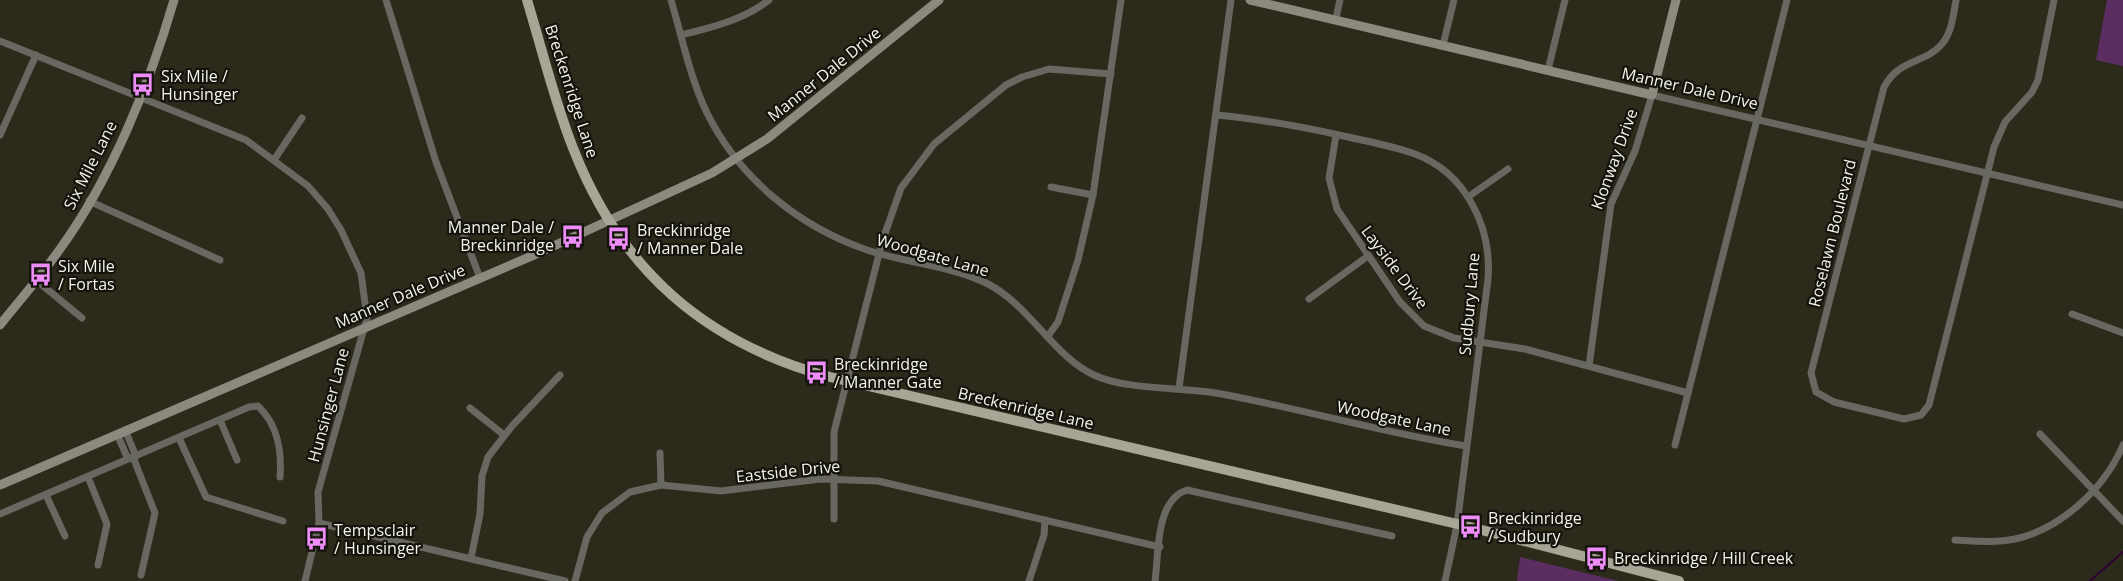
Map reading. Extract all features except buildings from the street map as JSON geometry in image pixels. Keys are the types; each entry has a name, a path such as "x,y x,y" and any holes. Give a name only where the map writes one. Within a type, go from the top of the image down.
{"main road":[{"name":"Breckenridge Lane","path":"527,0 573,147 607,220 657,283 699,318 759,353 803,370 847,381 1457,525 1679,581"}],"street":[{"name":"Six Mile Lane","path":"0,325 60,249 107,169 139,96 174,0"},
{"path":"386,0 436,162 480,278"},
{"name":"Woodgate Lane","path":"671,0 706,111 736,160 771,196 798,217 825,233 879,254 962,274 988,284 1007,296 1079,366 1098,377 1219,394 1391,434 1466,446"},
{"path":"681,35 728,23 769,0"},
{"name":"Manner Dale Drive","path":"0,485 480,278 692,183 736,160 798,115 939,0"},
{"path":"1048,336 1058,322 1078,260 1093,195 1122,0"},
{"path":"1179,388 1231,0"},
{"name":"Manner Dale Drive","path":"1250,0 1336,18 2123,205"},
{"path":"1336,18 1340,0"},
{"path":"1443,45 1454,0"},
{"path":"1548,70 1565,0"},
{"name":"Klonway Drive","path":"1589,366 1611,204 1635,150 1676,0"},
{"path":"1675,445 1787,0"},
{"name":"Roselawn Boulevard","path":"1956,0 1951,27 1942,45 1905,64 1887,81 1868,145 1811,380 1820,396 1833,402 1904,419 1916,418 1924,413 1929,405 1988,173"},
{"path":"1988,173 1994,147 2005,122 2032,92 2038,80 2054,0"},
{"name":"Hunsinger Lane","path":"0,41 226,131 273,160 312,191 341,230 355,257 365,290 367,318 318,492 319,523 305,581"},
{"path":"0,135 36,56"},
{"path":"834,519 834,432 879,254 891,210 900,188 934,144 996,92 1022,77 1050,69 1111,74"},
{"name":"Sudbury Lane","path":"1216,115 1336,135 1402,150 1426,159 1451,176 1468,197 1484,227 1489,254 1480,342 1457,525 1445,581"},
{"path":"273,160 302,118"},
{"name":"Layside Drive","path":"1336,135 1329,170 1331,194 1337,209 1368,256 1416,320 1440,334 1525,349 1688,393"},
{"path":"1468,197 1508,169"},
{"path":"1052,187 1093,195"},
{"path":"89,201 220,260"},
{"path":"1309,299 1368,256"},
{"path":"36,280 82,318"},
{"path":"2072,314 2123,333"},
{"path":"471,558 480,514 482,476 493,449 560,375"},
{"path":"0,514 258,406 264,412 280,444 280,477"},
{"path":"470,408 504,435"},
{"path":"220,420 237,460"},
{"path":"121,432 155,513 141,575"},
{"path":"2040,434 2123,521"},
{"path":"179,438 206,497 283,521"},
{"path":"1954,540 1998,541 2035,532 2064,515 2094,490 2112,467 2123,445"},
{"path":"660,453 661,485"},
{"path":"88,477 107,524 98,565"},
{"name":"Eastside Drive","path":"575,581 587,537 602,513 630,492 661,485 738,491 833,479 878,481 1160,547"},
{"path":"1155,581 1166,508 1174,497 1187,490 1392,537"},
{"path":"46,495 65,536"},
{"path":"1029,581 1044,535 1045,520"},
{"path":"319,523 564,581"}],"shaded area":[{"path":"2107,0 2123,0 2123,66 2096,60"},
{"path":"1520,557 1618,581 1517,581"}],"waterway":[{"path":"2090,581 2123,552"}],"place":[{"name":"Six Mile / Hunsinger","path":"143,85"},
{"name":"Manner Dale / Breckinridge","path":"572,236"},
{"name":"Breckinridge / Manner Dale","path":"619,239"},
{"name":"Six Mile / Fortas","path":"40,275"},
{"name":"Breckinridge / Manner Gate","path":"816,373"},
{"name":"Breckinridge / Sudbury","path":"1470,527"},
{"name":"Tempsclair / Hunsinger","path":"316,539"},
{"name":"Breckinridge / Hill Creek","path":"1596,558"}]}
